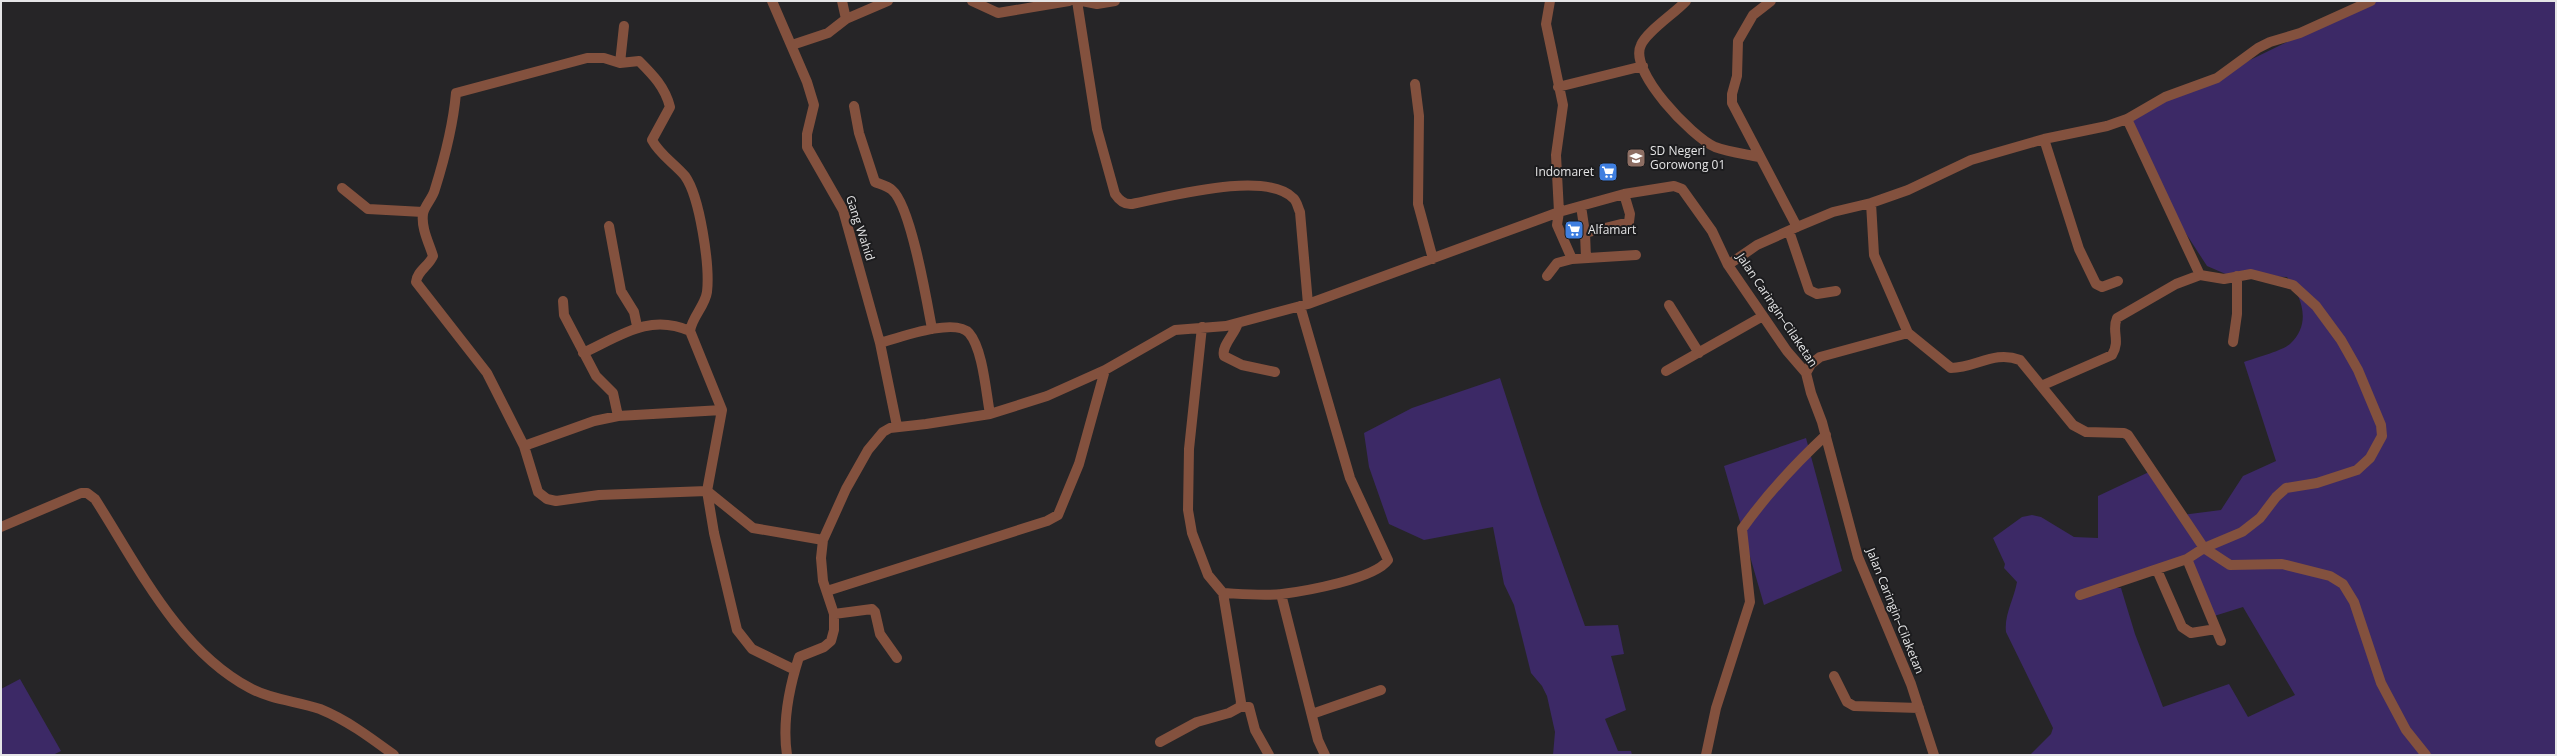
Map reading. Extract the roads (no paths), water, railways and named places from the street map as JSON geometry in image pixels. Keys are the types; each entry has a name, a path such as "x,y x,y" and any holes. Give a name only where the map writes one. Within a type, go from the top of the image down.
{"street":[{"name":"Gang Wahid","path":"772,1 792,45 814,105 807,134 807,147 843,210 880,343 898,426"},
{"path":"842,1 846,19"},
{"path":"792,45 828,33 846,19 888,1"},
{"path":"972,1 998,13 1069,1"},
{"path":"1077,1 1097,129 1118,199 1127,204 1132,204 1232,185 1256,185 1283,192 1294,198 1300,212 1304,305 1350,478 1388,560 1374,572 1360,578 1281,594 1223,594"},
{"path":"1082,1 1097,4 1115,1"},
{"path":"1550,1 1546,24 1563,105 1556,155 1557,225 1572,260"},
{"path":"1686,1 1671,17 1646,35 1639,52 1643,66 1659,98 1686,125 1714,146 1759,157"},
{"path":"1771,1 1750,19 1738,41 1737,76 1732,94 1735,111 1759,157 1793,229 1810,290 1817,294 1836,291"},
{"path":"1728,265 1757,245 1793,229 1833,212 1871,203 1908,190 1971,160 2044,139 2107,126 2127,119 2165,97 2217,78 2258,48 2270,42 2300,33 2371,1"},
{"path":"620,63 624,26"},
{"path":"795,670 761,655 752,649 740,636 714,533 707,491 722,410 690,331 707,291 704,241 697,203 685,176 658,152 652,140 670,107 668,97 658,81 639,61 620,63 604,58 587,58 456,93 452,129 444,162 434,192 423,212 423,224 433,256 431,262 416,276 416,282 487,373 524,446 538,492 547,499 556,501 600,495 707,491 753,528 823,540"},
{"path":"1558,87 1643,66"},
{"path":"1415,84 1419,116 1418,204 1433,259"},
{"path":"854,106 859,133 875,182 892,190 903,206 924,284 932,328"},
{"path":"2127,119 2200,275"},
{"path":"2044,139 2079,249 2096,284 2102,287 2118,281"},
{"name":"Jalan Caringin–Cilaketan","path":"898,426 926,424 990,414 1047,396 1105,370 1160,337 1175,330 1238,324 1304,305 1558,212 1624,194 1663,186 1682,188 1712,231 1728,265 1787,352 1806,373 1826,435 1858,557 1919,708 1934,755"},
{"path":"342,188 368,209 423,212"},
{"path":"1585,233 1629,222 1630,214 1624,194"},
{"path":"1871,203 1874,255 1908,333 1951,368 1959,368 2008,356 2020,360 2073,425 2080,430 2128,435 2204,548 2230,565 2282,564 2330,576 2343,584 2354,602 2381,683 2406,730 2426,755"},
{"path":"1580,206 1585,233 1586,258"},
{"path":"609,226 621,291 634,312 637,326"},
{"path":"1547,276 1557,263 1586,258 1604,259 1636,254"},
{"path":"2041,386 2112,356 2117,347 2115,323 2117,318 2176,284 2200,275 2224,279 2251,274 2293,285 2316,306 2341,340 2358,370 2381,426 2382,436 2374,453 2357,470 2317,483 2286,488 2276,497 2260,518 2242,532 2204,548 2187,559 2156,570 2126,578 2080,595"},
{"path":"2233,342 2238,314 2237,276"},
{"path":"563,301 564,315 583,353 596,376 613,393 618,416"},
{"path":"1669,305 1698,353"},
{"path":"1666,371 1763,316"},
{"path":"583,353 637,326 661,323 675,325 690,331"},
{"path":"1238,324 1235,332 1224,349 1224,356 1242,365 1276,372"},
{"path":"1202,327 1189,449 1188,510 1192,533 1208,576 1223,594 1240,707"},
{"path":"880,343 932,328 961,328 969,333 979,354 990,414"},
{"path":"1806,373 1811,364 1820,357 1908,333"},
{"path":"827,591 1047,521 1058,514 1079,464 1105,370"},
{"path":"524,446 594,420 618,416 722,410"},
{"path":"787,755 785,741 788,702 799,657 824,647 830,641 834,630 834,614 823,581 821,558 823,540 846,489 868,450 883,432 898,426"},
{"path":"1706,755 1716,708 1750,602 1742,529 1762,501 1788,470 1826,435"},
{"path":"1,527 81,493 87,493 95,499 169,614 205,656 250,688 319,709 336,716 394,755"},
{"path":"2187,559 2221,641"},
{"path":"2156,570 2182,627 2191,633 2216,629"},
{"path":"1281,594 1312,714 1325,755"},
{"path":"834,614 872,608 875,612 880,634 897,658"},
{"path":"1834,676 1846,702 1854,706 1919,708"},
{"path":"1312,714 1381,690"},
{"path":"1160,742 1197,722 1230,713 1240,707 1249,707 1255,730 1269,755"}],"place":[{"name":"SD Negeri Gorowong 01","path":"1636,158"},
{"name":"Indomaret","path":"1608,172"},
{"name":"Alfamart","path":"1574,230"}]}
